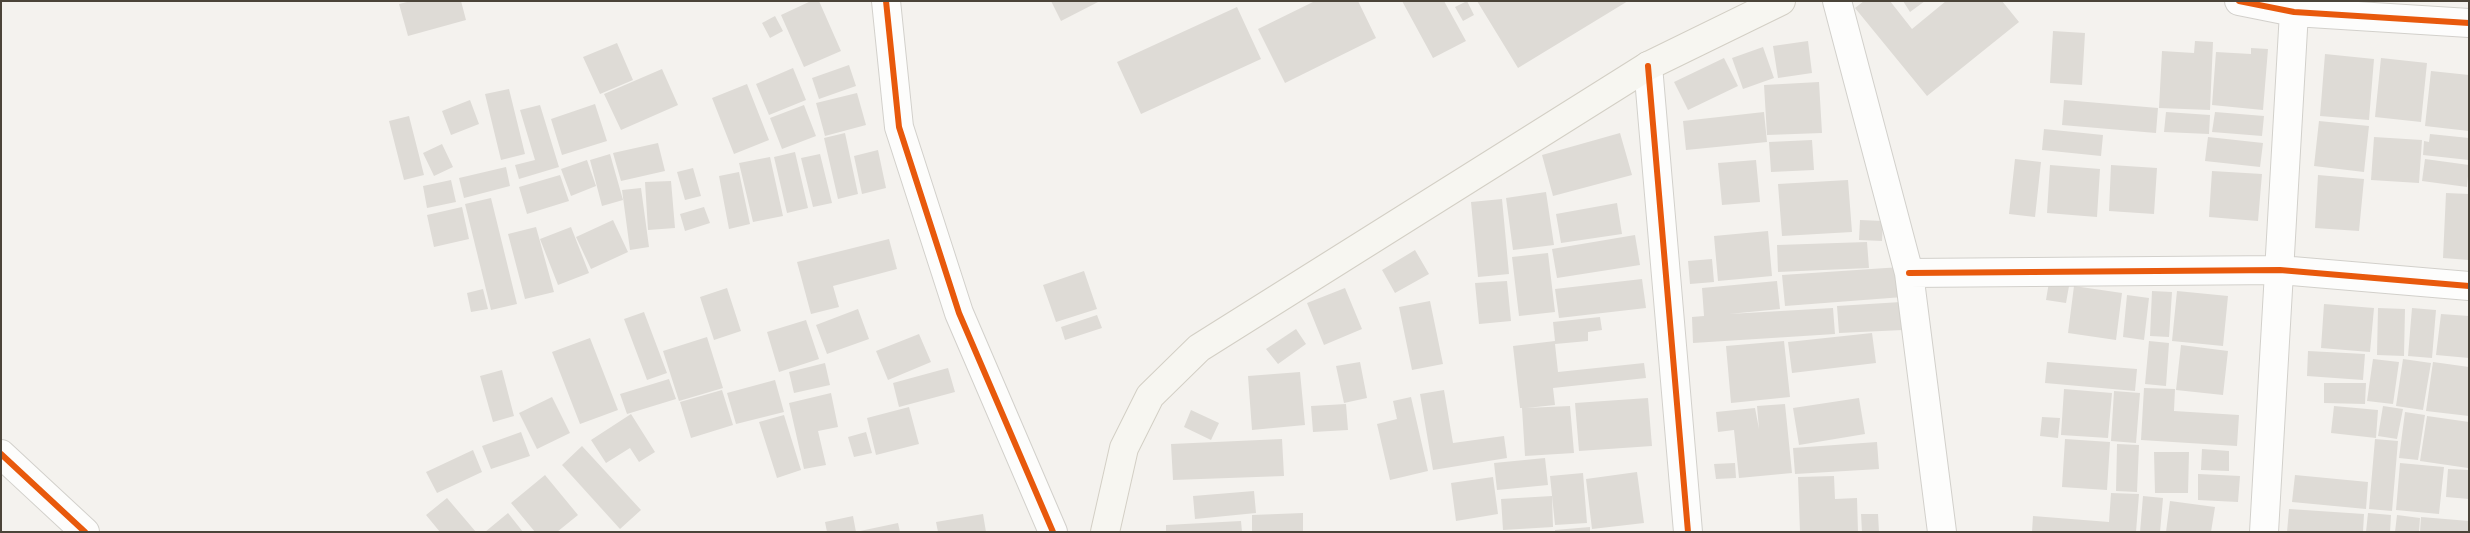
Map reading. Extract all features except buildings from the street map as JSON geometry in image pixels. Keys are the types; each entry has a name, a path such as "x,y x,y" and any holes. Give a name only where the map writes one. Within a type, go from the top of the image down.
{"main road":[{"path":"1105,532 1124,448 1150,396 1199,348 1648,66 1781,1"}],"street":[{"path":"886,1 899,127 959,313 1054,532"},
{"path":"1837,1 1909,273 1942,532"},
{"path":"2239,1 2294,12 2469,23"},
{"path":"2264,532 2294,12"},
{"path":"1648,66 1688,532"},
{"path":"1909,273 2280,270 2469,286"},
{"path":"1,454 85,532"}],"cycle path":[{"path":"886,1 899,127 959,313 1053,532"},
{"path":"2239,1 2294,12 2469,23"},
{"path":"1648,66 1688,532"},
{"path":"1909,273 2280,270 2469,286"},
{"path":"1,454 85,532"}]}
